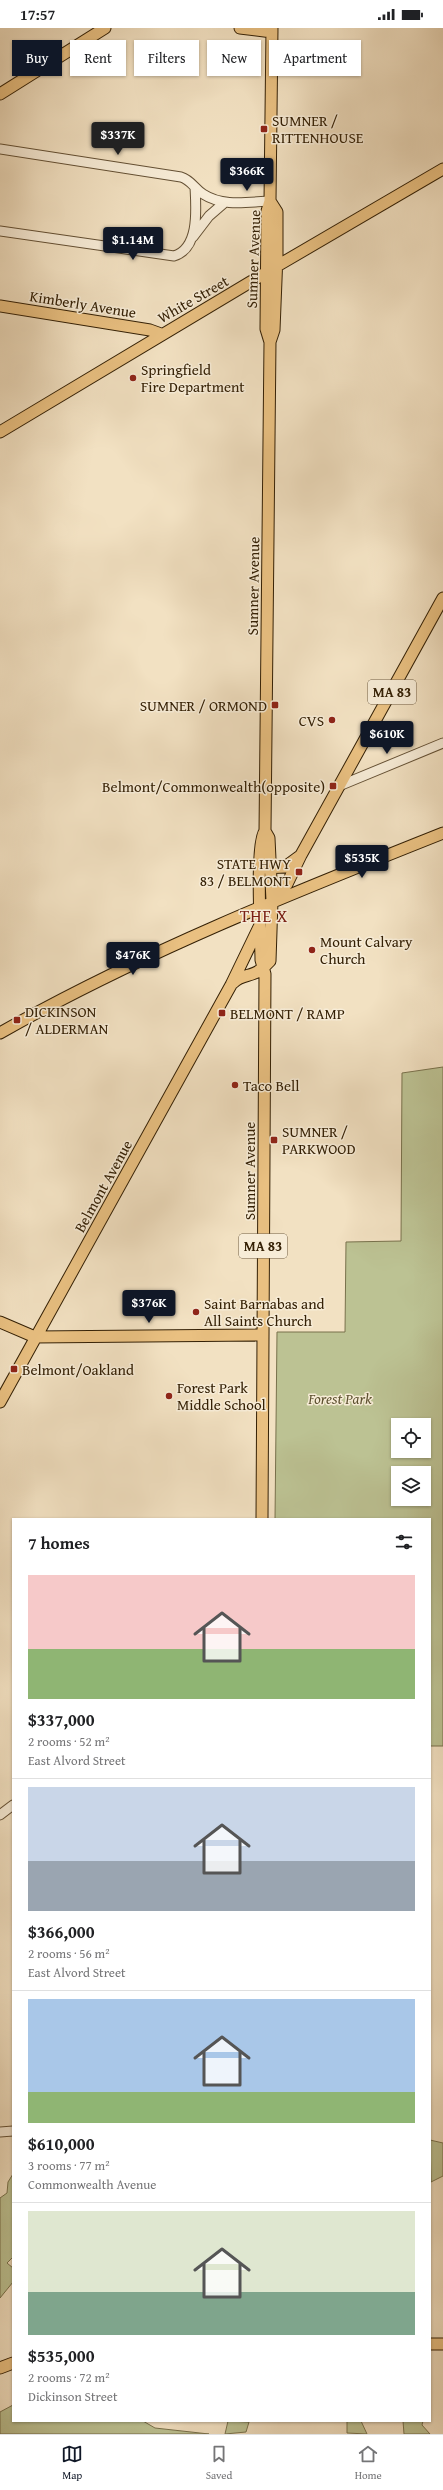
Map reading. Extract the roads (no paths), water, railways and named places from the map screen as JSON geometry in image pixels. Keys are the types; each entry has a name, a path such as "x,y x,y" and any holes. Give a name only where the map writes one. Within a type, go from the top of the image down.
{"main road":[{"path":"0,94 105,28"},
{"path":"240,28 272,30"},
{"name":"Sumner Avenue","path":"262,1518 263,970 261,960 260,924 260,839 265,831 270,342 266,329 266,272 267,211 270,201 272,30"},
{"name":"White Street","path":"0,432 161,334 443,169"},
{"name":"Sumner Avenue","path":"270,201 277,212 274,330 270,342"},
{"name":"Kimberly Avenue","path":"0,306 150,330 161,334"},
{"name":"MA 83","path":"272,901 287,884 339,786 443,598"},
{"name":"Sumner Avenue","path":"263,970 270,961 272,901 269,834 265,831"},
{"path":"0,1033 132,963 272,901 443,834"},
{"path":"260,868 285,866 301,856"},
{"name":"Belmont Avenue","path":"0,1402 231,985 260,924"},
{"path":"241,964 256,965 263,970"},
{"name":"Belmont Avenue","path":"231,985 242,975 256,974 263,970"},
{"path":"0,1322 35,1337 263,1335"},
{"path":"431,2344 443,2344"},
{"path":"0,2368 12,2363"}],"street":[{"path":"0,148 170,174 187,179 204,195 224,203 270,201"},
{"path":"192,238 195,187"},
{"path":"0,231 170,256 186,250 192,238 209,216 224,203"},
{"path":"339,786 443,743"},
{"path":"0,1815 12,1806"},
{"path":"0,2132 12,2131"}],"place":[{"name":"SUMNER / RITTENHOUSE","path":"264,129"},
{"name":"Springfield Fire Department","path":"133,378"},
{"name":"SUMNER / ORMOND","path":"275,705"},
{"name":"CVS","path":"332,720"},
{"name":"Belmont/Commonwealth(opposite)","path":"333,786"},
{"name":"STATE HWY 83 / BELMONT","path":"299,872"},
{"name":"Mount Calvary Church","path":"312,950"},
{"name":"BELMONT / RAMP","path":"222,1013"},
{"name":"DICKINSON / ALDERMAN","path":"17,1020"},
{"name":"Taco Bell","path":"235,1085"},
{"name":"SUMNER / PARKWOOD","path":"274,1140"},
{"name":"Saint Barnabas and All Saints Church","path":"196,1312"},
{"name":"Belmont/Oakland","path":"14,1369"},
{"name":"Forest Park Middle School","path":"169,1396"}],"district":[{"name":"THE X","path":"264,915"}],"park label":[{"name":"Forest Park","path":"340,1398"}]}
